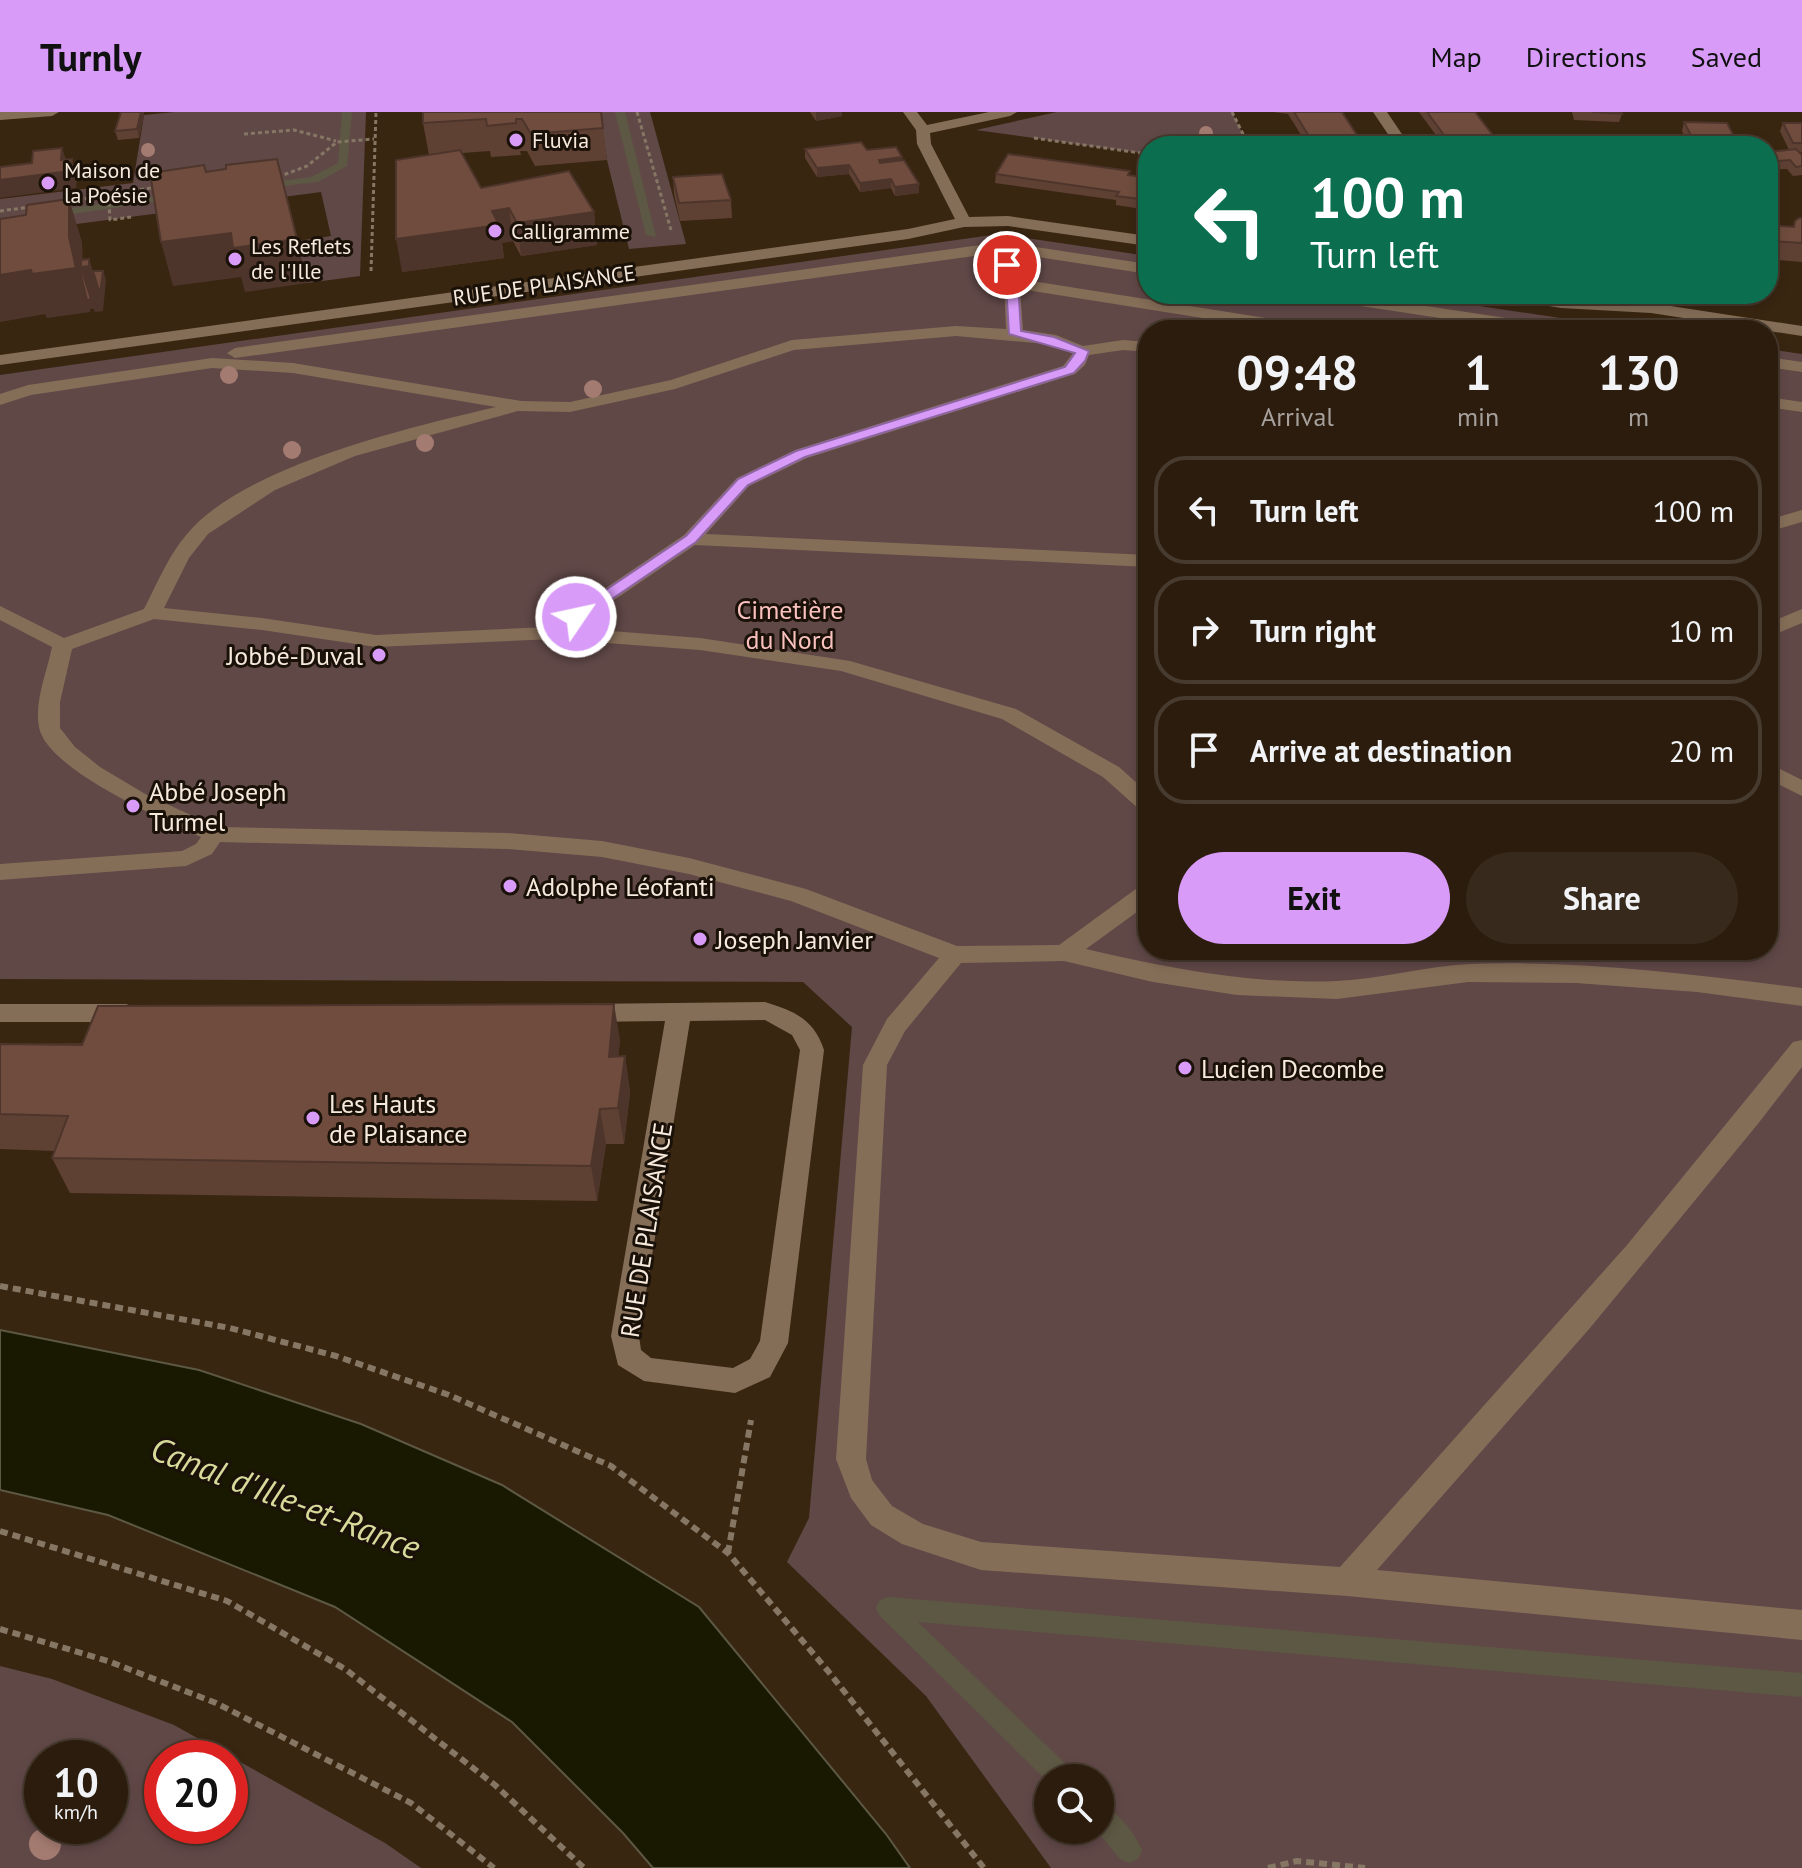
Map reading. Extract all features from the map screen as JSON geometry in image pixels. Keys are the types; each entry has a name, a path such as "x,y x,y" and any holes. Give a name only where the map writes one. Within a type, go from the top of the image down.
{"street":[{"path":"0,116 52,112"},
{"path":"910,112 923,130 924,144 964,222"},
{"path":"923,130 1010,112"},
{"path":"1380,112 1396,136"},
{"name":"RUE DE PLAISANCE","path":"0,360 908,234 964,222 1008,221 1138,240"},
{"path":"212,363 234,353 1002,247 1138,267"},
{"path":"1002,247 1012,283 1015,334"},
{"path":"1012,283 1138,303"},
{"path":"1145,304 1247,320"},
{"path":"1380,304 1487,320"},
{"path":"1579,304 1651,308 1730,320"},
{"path":"1778,327 1802,331"},
{"path":"0,400 28,390 212,363 293,368 521,406 570,407 675,384 792,345 819,341 898,333 1015,334 1050,339 1082,351 1123,345 1138,346"},
{"path":"553,633 691,539 743,482 769,467 801,454 1069,370 1079,361 1082,351"},
{"path":"1778,363 1802,367"},
{"path":"1778,403 1802,407"},
{"path":"152,613 173,572 199,532 267,488 388,440 521,406"},
{"path":"1778,523 1802,516"},
{"path":"691,539 1138,561"},
{"path":"0,612 63,645 152,613 262,624 376,641 553,633 700,644 843,665 1009,714 1111,772 1138,796"},
{"path":"1778,626 1802,615"},
{"path":"63,645 50,702 49,729 67,752 92,772 139,800 214,834 507,841 602,849 689,866 798,895 955,955 1064,953 1153,973 1237,986 1337,990 1468,973 1576,974 1697,983 1802,997"},
{"path":"1778,776 1802,789"},
{"path":"0,872 186,858 204,849 214,834"},
{"path":"1064,953 1138,899"},
{"path":"955,955 896,1025 875,1065 851,1459 861,1492 880,1515 924,1538 981,1556 1347,1582 1802,1625"},
{"path":"553,1013 765,1011 791,1019 808,1034 812,1050 774,1343 760,1368"},
{"path":"0,1013 149,1013"},
{"name":"RUE DE PLAISANCE","path":"678,1013 676,1042 625,1336 628,1356 644,1369 735,1381 760,1368"},
{"path":"1347,1582 1536,1373 1722,1153 1802,1049"}],"path":[{"path":"370,310 376,112"},
{"path":"637,112 682,266"},
{"path":"1232,112 1244,136"},
{"path":"244,134 294,130 339,142 374,139"},
{"path":"1023,136 1138,153"},
{"path":"271,178 307,166 339,142"},
{"path":"59,203 162,186"},
{"path":"104,197 109,204 110,220 131,217"},
{"path":"0,211 44,205"},
{"path":"0,1286 230,1328 336,1356 449,1395 611,1466 728,1553 828,1671 984,1868"},
{"path":"728,1553 760,1368"},
{"path":"0,1531 227,1601 345,1669 495,1785 584,1868"},
{"path":"0,1629 108,1661 216,1703 411,1803 494,1868"},
{"path":"1268,1868 1297,1861 1365,1868"}],"green space":[{"path":"175,112 366,112 360,276 307,283 297,241 331,236 321,192 0,234 0,199 133,183 144,115"},
{"path":"600,112 650,112 686,244 629,249 607,160"},
{"path":"1057,112 1232,112 1244,136 1138,136 1138,153 976,130"},
{"name":"Cimetière du Nord","path":"999,234 1138,255 1138,304 1467,304 1573,320 1138,320 1138,960 1778,960 1778,350 1802,354 1802,1868 1051,1868 926,1696 787,1562 809,1518 852,1027 803,982 0,979 0,375"},
{"path":"0,1666 52,1679 174,1725 201,1740 144,1740 144,1844 248,1844 248,1766 385,1843 421,1868 0,1868"}],"water":[{"name":"Canal d'Ille-et-Rance","path":"0,1330 199,1370 361,1424 502,1485 699,1607 886,1834 910,1868 653,1868 623,1833 512,1722 335,1607 108,1515 0,1490"}],"building":[{"path":"121,112 141,112 137,129 115,131"},
{"path":"423,112 601,112 603,128 531,134 522,119 516,119 516,123 487,126 486,119 423,123"},
{"path":"1294,112 1342,112 1358,136 1309,136"},
{"path":"1427,112 1475,112 1493,136 1445,136"},
{"path":"1684,122 1727,123 1734,136 1691,136"},
{"path":"1783,123 1802,123 1802,143 1793,143"},
{"path":"861,142 867,150 896,147 902,157 879,160 880,163 904,160 919,184 895,187 891,179 860,183 849,165 817,168 805,149"},
{"path":"62,148 61,160 72,159 70,171 0,180 0,167 32,163 33,151"},
{"path":"1796,149 1802,155 1802,166 1796,167 1790,160 1778,161 1778,151"},
{"path":"460,150 481,188 569,171 594,212 517,223 509,208 492,211 499,225 396,239 396,160"},
{"path":"1008,154 1130,171 1128,175 1138,176 1138,199 1116,196 1119,192 996,174"},
{"path":"277,159 297,239 233,248 231,233 161,242 150,173 204,165 206,172 226,169 226,165"},
{"path":"722,174 731,200 679,203 673,177"},
{"path":"69,199 69,237 76,268 0,275 0,219 26,215 27,205"},
{"path":"1802,218 1802,243 1778,242 1778,226 1794,227 1795,221"},
{"path":"89,259 89,266 81,267 81,260"},
{"path":"82,271 91,299 87,300"},
{"path":"93,271 103,271 100,294"},
{"name":"Les Hauts de Plaisance","path":"614,1004 609,1057 625,1056 618,1108 600,1109 591,1166 52,1158 68,1116 0,1114 0,1044 82,1045 98,1006"}],"waterway":[{"path":"259,187 293,184 325,176 343,164 347,112"},
{"path":"620,112 652,235"},
{"path":"66,212 178,196"},
{"path":"1048,1764 888,1608 1802,1685"},
{"path":"1114,1832 1129,1850"}],"place":[{"name":"Fluvia","path":"516,140"},
{"name":"Maison de la Poésie","path":"48,183"},
{"name":"Calligramme","path":"495,231"},
{"name":"Les Reflets de l'Ille","path":"235,259"},
{"name":"Jobbé-Duval","path":"379,655"},
{"name":"Abbé Joseph Turmel","path":"133,806"},
{"name":"Adolphe Léofanti","path":"510,886"},
{"name":"Joseph Janvier","path":"700,939"},
{"name":"Lucien Decombe","path":"1185,1068"},
{"name":"Les Hauts de Plaisance","path":"313,1118"}],"route":[{"path":"576,617 691,539 743,482 769,467 801,454 1069,370 1079,361 1082,351 1050,339 1015,334 1012,283 1007,265"}]}
